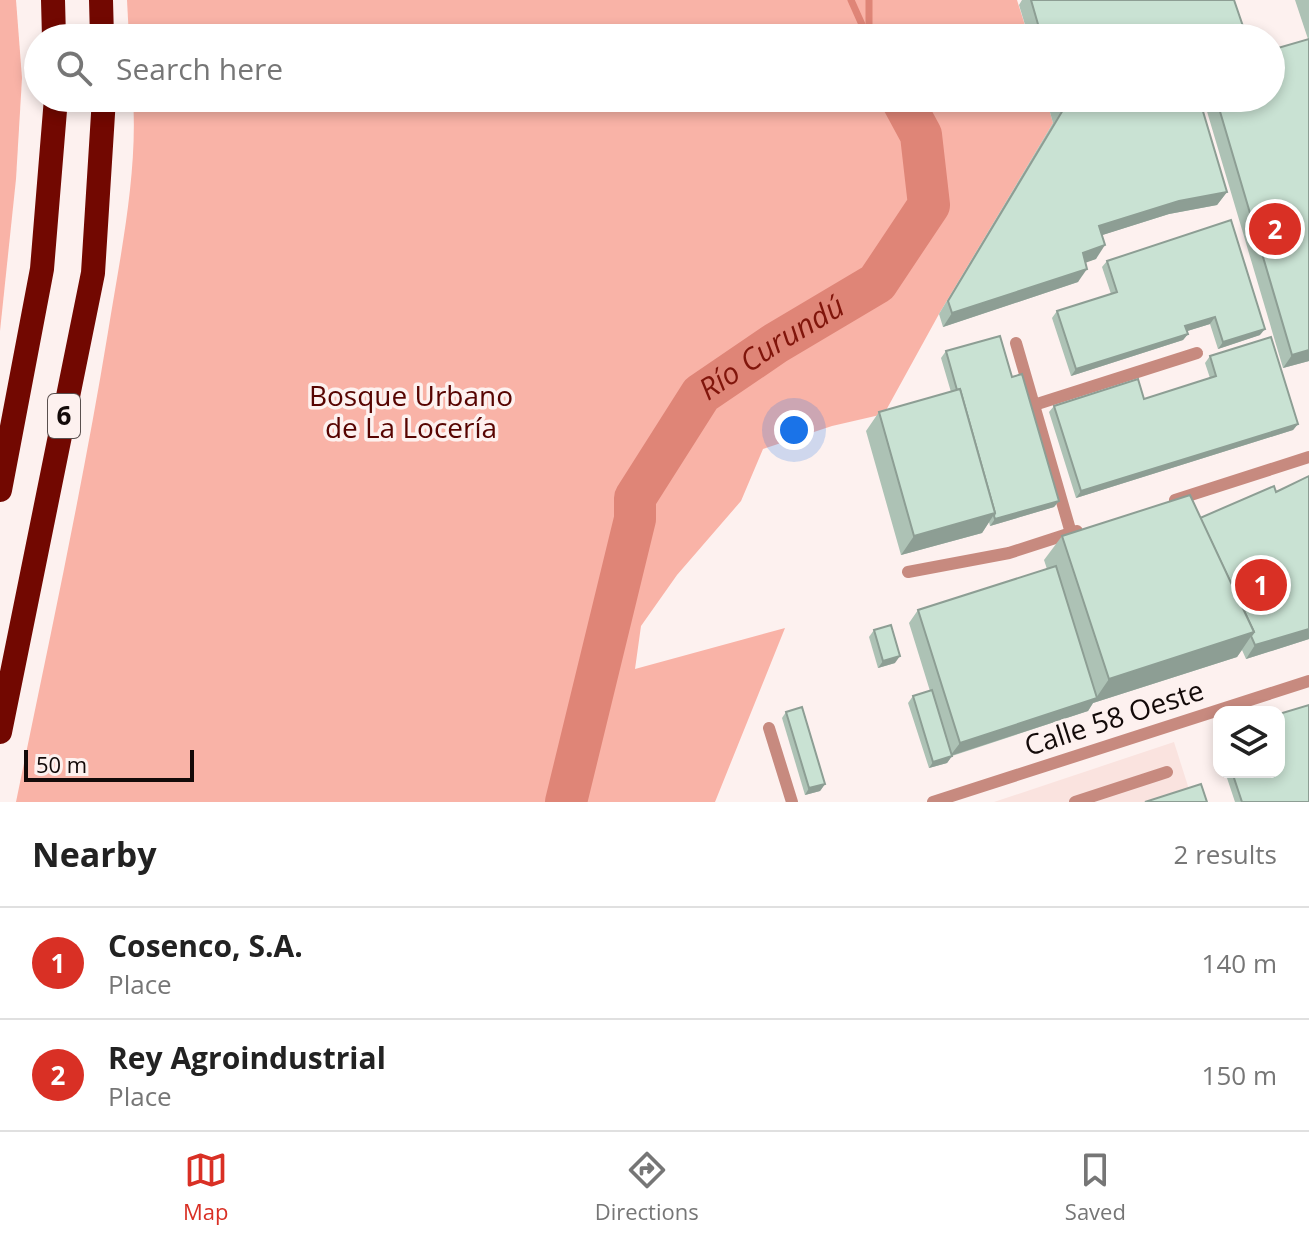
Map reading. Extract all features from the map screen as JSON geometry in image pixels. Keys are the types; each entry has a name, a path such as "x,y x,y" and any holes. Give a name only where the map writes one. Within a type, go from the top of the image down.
{"highway":[{"path":"53,0 54,24"},
{"path":"101,0 102,24"},
{"name":"6","path":"0,490 42,269 55,112"},
{"name":"6","path":"0,732 93,273 103,112"}],"lane":[{"path":"1016,343 1071,533"},
{"path":"1034,405 1197,353"},
{"path":"1158,505 1309,457"},
{"path":"908,572 1009,553 1085,528"},
{"name":"Calle 58 Oeste","path":"933,802 1309,681"},
{"path":"769,728 792,802"},
{"path":"1075,802 1167,772"}],"shaded area":[{"path":"1174,742 1193,802 994,802"}],"green space":[{"path":"0,0 16,0 22,78 16,179 0,331"},
{"path":"127,0 1017,0 1025,24 128,24"},
{"name":"Bosque Urbano de La Locería","path":"133,112 1050,112 1053,123 939,314 884,414 832,426 763,449 741,501 677,575 641,626 635,669 785,628 715,802 16,802 98,391 127,215"}],"building":[{"path":"1031,0 1234,0 1242,24 1038,24"},
{"path":"1309,39 1309,350 1292,355 1220,112 1285,112 1285,46"},
{"path":"1062,112 1203,112 1227,192 1179,201 1099,226 1105,245 1083,253 1087,269 952,313 948,301"},
{"path":"1231,220 1265,329 1223,342 1215,317 1185,326 1188,334 1076,369 1057,311 1117,292 1107,261"},
{"path":"1000,336 1012,377 1022,374 1059,501 995,519 960,389 957,390 946,351"},
{"path":"1271,337 1298,424 1081,491 1054,406 1138,379 1144,399 1216,376 1210,356"},
{"path":"960,389 995,513 914,536 879,412"},
{"path":"1309,476 1309,629 1255,645 1251,636 1254,632 1200,518 1274,486 1276,492"},
{"path":"1190,495 1254,632 1109,679 1062,536"},
{"path":"1056,566 1097,698 960,743 918,610"},
{"path":"891,625 900,656 883,661 874,630"},
{"path":"932,690 952,756 933,762 913,696"},
{"path":"1309,705 1309,802 1242,802 1234,778 1285,778 1285,712"},
{"path":"802,707 825,784 809,788 786,712"},
{"path":"1201,784 1207,802 1145,802"}],"waterway":[{"name":"Río Curundú","path":"851,0 862,24"},
{"path":"869,0 869,24"},
{"name":"Río Curundú","path":"566,802 635,519 635,498 701,394 776,343 877,283 929,205 921,135 909,112"}],"place":[{"name":"Rey Agroindustrial","path":"1275,229"},
{"name":"Cosenco, S.A.","path":"1261,585"}]}
